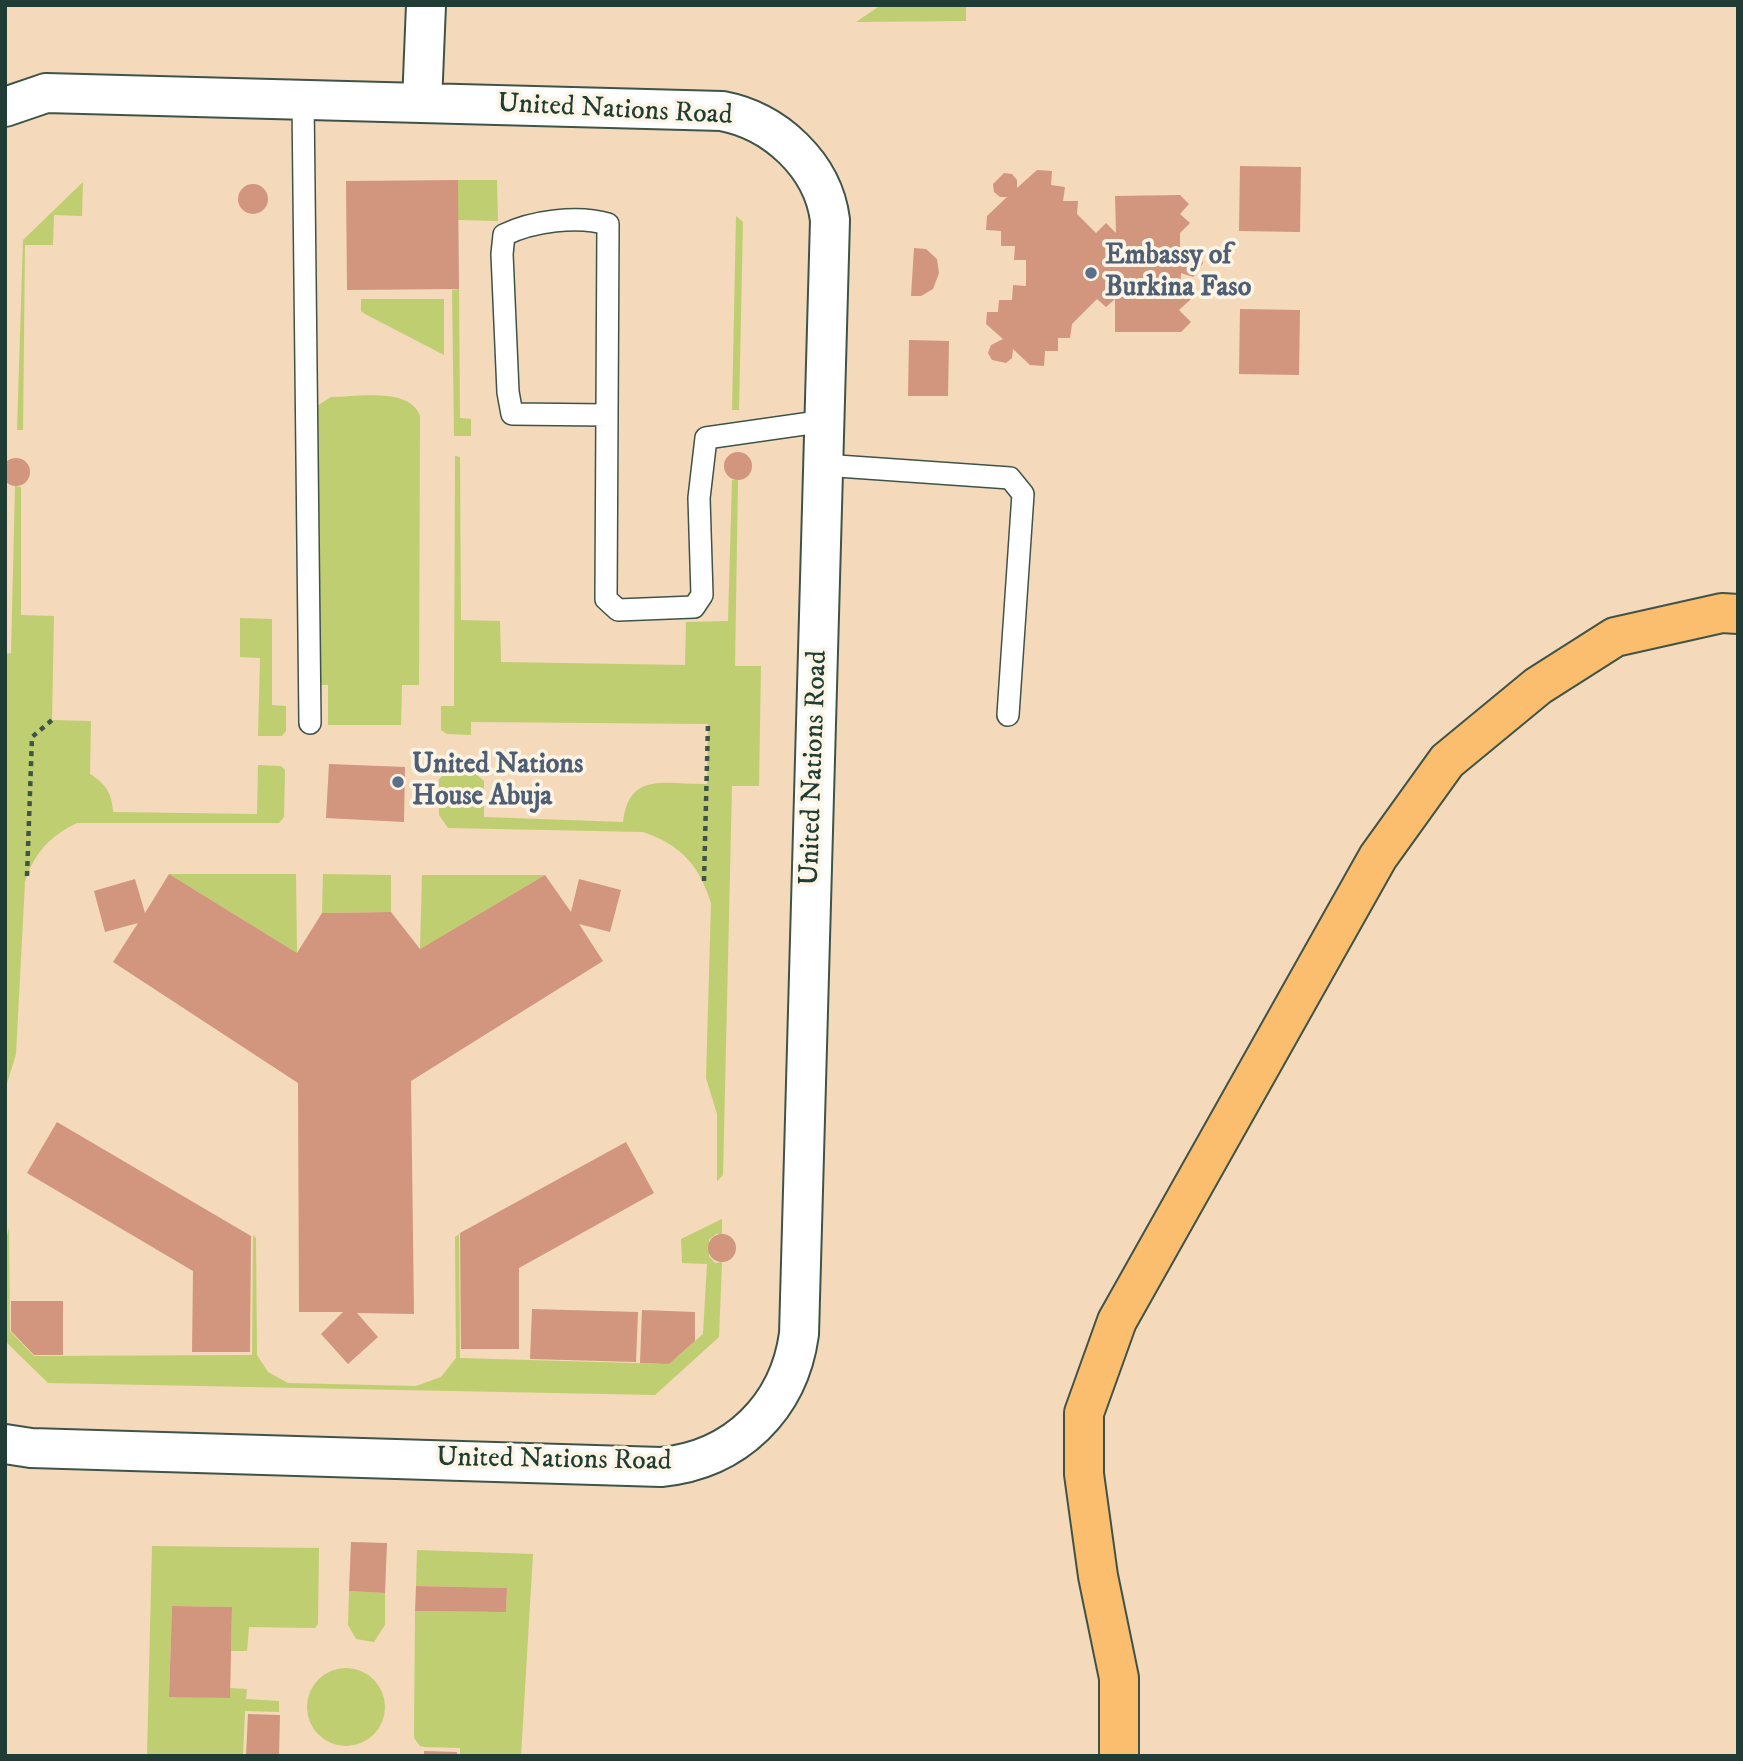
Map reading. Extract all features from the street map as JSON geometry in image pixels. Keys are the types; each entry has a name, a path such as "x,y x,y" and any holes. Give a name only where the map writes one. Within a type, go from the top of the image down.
{"highway":[{"path":"1119,1756 1119,1678 1098,1576 1084,1474 1084,1413 1117,1321 1378,857 1447,761 1538,686 1615,637 1722,613 1738,614"}],"street":[{"path":"422,103 426,5"},
{"name":"United Nations Road","path":"5,107 46,93 722,111 758,121 807,165 828,200 830,220 799,1334 796,1358 787,1380 763,1419 748,1433 713,1453 680,1465 662,1467 31,1448 5,1444"}],"lane":[{"path":"303,100 310,723"},
{"path":"607,415 512,414 508,393 502,254 504,235 521,226 591,219 608,224 607,599 618,610 694,607 702,595 699,498 706,438 825,421"},
{"path":"823,465 1010,478 1023,494 1008,715"}],"path":[{"path":"27,876 32,737 52,720"},
{"path":"704,881 708,724"}],"green space":[{"path":"881,5 966,5 966,21 856,22"},
{"path":"458,180 497,180 498,221 458,220"},
{"path":"83,182 82,216 54,215 53,245 25,245 23,430 17,430 23,240"},
{"path":"736,216 743,222 739,410 732,410"},
{"path":"459,289 460,418 471,419 471,436 454,436 452,290"},
{"path":"361,299 444,299 444,355 365,314 361,311"},
{"path":"331,397 394,397 406,401 420,416 419,685 402,685 401,725 328,725 328,685 312,685 317,406"},
{"path":"455,456 460,457 461,620 500,621 501,662 685,665 686,622 728,621 732,480 738,480 735,666 761,666 759,786 732,786 723,1175 717,1181 717,1114 706,1078 711,903 694,867 668,843 643,832 448,828 439,815 439,779 449,769 471,770 484,781 484,817 623,822 627,805 633,794 642,787 664,783 707,784 708,724 471,722 471,735 447,734 441,730 441,706 454,706"},
{"path":"15,486 21,487 21,615 54,616 52,720 91,721 90,774 107,790 113,812 257,814 258,765 281,766 285,770 284,817 279,823 77,823 44,846 33,862 25,882 16,1054 6,1087 5,1121 5,654 11,653"},
{"path":"240,618 272,619 272,705 286,706 286,731 282,736 258,736 260,658 240,657"},
{"path":"169,874 296,874 297,953"},
{"path":"323,874 391,875 391,912 322,913"},
{"path":"422,875 545,875 420,949"},
{"path":"722,1219 722,1234 716,1234 709,1240 709,1256 715,1263 722,1262 719,1337 655,1395 48,1383 5,1341 5,1246 9,1227 10,1331 34,1356 252,1355 253,1235 256,1238 257,1355 268,1372 288,1383 416,1386 441,1377 456,1358 455,1237 459,1234 460,1358 669,1364 703,1334 707,1264 682,1263 681,1239"},
{"path":"152,1546 319,1548 318,1624 315,1628 249,1627 247,1651 231,1651 232,1607 172,1606 169,1696 229,1698 230,1688 247,1689 246,1699 279,1701 279,1712 245,1711 243,1756 147,1756"},
{"path":"417,1550 533,1554 521,1756 460,1756 460,1748 420,1746 414,1738 415,1611 506,1612 507,1588 416,1586"},
{"path":"349,1591 385,1593 385,1625 374,1642 356,1639 348,1625"},
{"path":"338,1668 354,1668 368,1674 379,1685 385,1699 385,1715 379,1729 368,1740 354,1746 338,1746 324,1740 313,1729 307,1715 307,1699 313,1685 324,1674"}],"building":[{"path":"1240,166 1301,167 1300,232 1239,231"},
{"path":"1037,170 1052,171 1051,185 1065,187 1063,201 1078,201 1077,214 1096,233 1106,223 1116,233 1115,196 1180,195 1189,204 1180,214 1190,223 1180,233 1180,255 1193,250 1200,254 1203,263 1193,277 1181,273 1180,290 1191,299 1179,310 1191,322 1181,332 1115,332 1115,299 1106,307 1097,299 1072,324 1070,338 1058,338 1058,351 1045,351 1044,366 1030,365 1013,349 1012,358 1006,363 992,360 988,353 991,345 1003,339 986,324 987,312 998,312 999,300 1012,300 1013,285 1026,286 1026,260 1014,260 1015,246 1001,246 1001,231 986,230 987,216 1007,197 1000,197 994,192 993,184 1004,173 1012,174 1017,180 1017,188"},
{"path":"458,180 459,289 347,290 346,181"},
{"path":"253,184 264,188 268,199 264,210 253,214 242,210 238,199 242,188"},
{"path":"914,248 926,249 937,259 939,273 933,289 921,296 911,296"},
{"path":"1240,309 1300,310 1299,375 1239,374"},
{"path":"909,340 949,341 948,396 908,396"},
{"path":"738,452 748,456 752,466 748,476 738,480 728,476 724,466 728,456"},
{"path":"16,458 26,462 30,472 26,482 16,486 6,482 2,472 6,462"},
{"path":"329,764 405,767 404,822 326,818"},
{"path":"169,874 297,953 322,913 391,912 420,949 545,875 571,912 579,879 621,890 610,932 579,924 603,961 411,1081 414,1314 357,1313 378,1337 348,1364 321,1334 343,1312 299,1312 298,1083 113,962 138,923 105,932 94,891 135,879 145,913"},
{"path":"57,1122 251,1236 250,1352 192,1352 193,1271 27,1173"},
{"path":"626,1142 654,1193 519,1268 519,1349 461,1349 460,1233"},
{"path":"722,1234 732,1238 736,1248 732,1258 722,1262 712,1258 708,1248 712,1238"},
{"path":"11,1301 63,1301 63,1355 34,1355 11,1331"},
{"path":"532,1309 638,1312 636,1362 530,1359"},
{"path":"642,1310 695,1312 695,1341 669,1364 640,1363"},
{"path":"351,1542 387,1543 385,1593 349,1591"},
{"path":"416,1586 507,1588 506,1612 415,1611"},
{"path":"172,1606 232,1607 230,1698 169,1697"},
{"path":"248,1714 280,1715 279,1756 246,1756"},
{"path":"424,1751 457,1752 457,1756 424,1756"}],"place":[{"name":"Embassy of Burkina Faso","path":"1091,273"},
{"name":"United Nations House Abuja","path":"398,782"}]}
